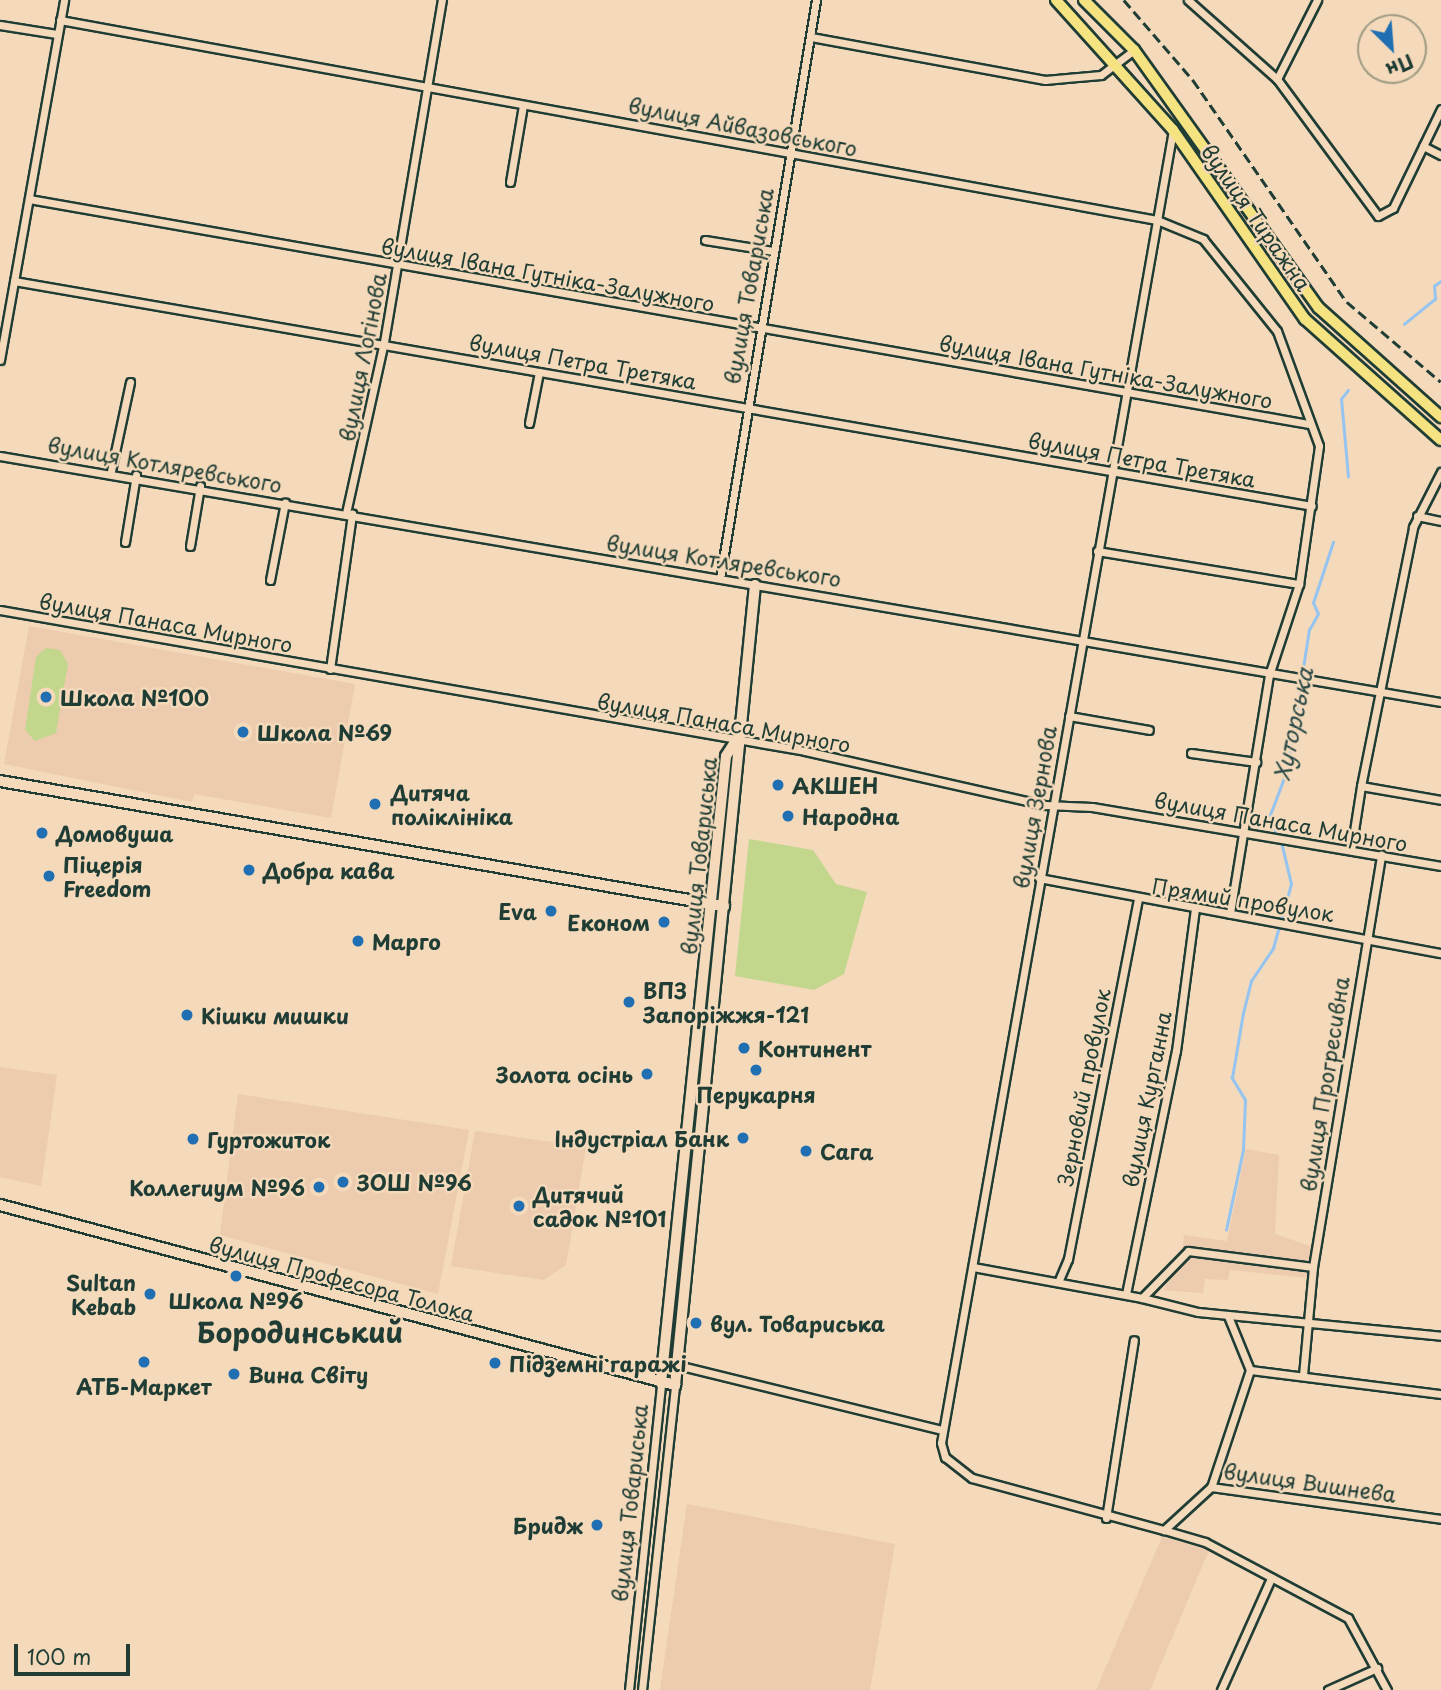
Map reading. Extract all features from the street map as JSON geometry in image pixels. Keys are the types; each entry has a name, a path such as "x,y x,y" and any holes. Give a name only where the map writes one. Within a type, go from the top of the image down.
{"main road":[{"name":"вулиця Тиражна","path":"1056,0 1119,64 1173,130 1305,318 1441,440"},
{"name":"вулиця Тиражна","path":"1084,0 1134,50 1319,308 1441,417"}],"street":[{"path":"0,360 64,0"},
{"name":"вулиця Логінова","path":"330,669 349,514 429,91 442,0"},
{"name":"вулиця Товариська","path":"720,578 816,0"},
{"path":"1188,0 1277,79 1364,205 1378,216 1393,208 1441,109"},
{"path":"1277,79 1317,0"},
{"name":"вулиця Айвазовського","path":"60,20 429,91 523,105 1157,220 1203,239 1270,322 1319,446 1299,584 1269,675 1230,915"},
{"path":"0,25 56,34"},
{"path":"811,37 1045,80 1093,78 1119,64 1134,50"},
{"path":"510,183 523,105"},
{"name":"вулиця Зернова","path":"941,1430 973,1267 1173,130"},
{"path":"1423,146 1441,155"},
{"name":"вулиця Івана Гутніка-Залужного","path":"29,199 397,266 1309,424"},
{"path":"705,240 773,251"},
{"name":"вулиця Петра Третяка","path":"14,281 383,342 1111,473 1312,506"},
{"path":"529,423 539,372"},
{"path":"111,471 130,382"},
{"name":"вулиця Котляревського","path":"0,456 136,475 1269,675 1441,702"},
{"path":"1351,850 1378,692 1417,516 1441,472"},
{"path":"125,542 136,475"},
{"path":"190,546 200,486"},
{"path":"270,580 285,502"},
{"path":"1417,516 1441,522"},
{"path":"1097,551 1299,584"},
{"name":"вулиця Товариська","path":"642,1690 722,934 739,755 737,738 755,585"},
{"name":"вулиця Панаса Мирного","path":"0,610 737,738 1055,806 1245,833 1441,866"},
{"path":"1069,716 1149,730"},
{"name":"вулиця Товариська","path":"629,1690 709,932 711,887 726,756 737,738"},
{"path":"1191,753 1256,762"},
{"path":"0,781 724,906"},
{"path":"1361,786 1441,800"},
{"name":"вулиця Прогресивна","path":"1303,1375 1313,1267 1365,937 1381,855"},
{"name":"Прямий провулок","path":"1040,878 1138,899 1365,937 1441,953"},
{"name":"Зерновий провулок","path":"1059,1280 1068,1259 1138,899"},
{"name":"вулиця Курганна","path":"1126,1294 1176,1051 1195,909"},
{"path":"709,932 717,926 722,934"},
{"name":"вулиця Професора Толока","path":"0,1205 675,1385"},
{"path":"1142,1298 1188,1251 1313,1267"},
{"path":"973,1267 1059,1280 1228,1316 1308,1319 1441,1336"},
{"path":"1228,1316 1250,1370 1441,1394"},
{"path":"1106,1518 1135,1340"},
{"path":"677,1365 941,1430 946,1457 972,1478 1106,1518 1205,1542 1348,1618 1387,1690"},
{"name":"вулиця Вишнева","path":"1250,1370 1211,1487 1441,1519"},
{"path":"1164,1531 1211,1487"},
{"path":"646,1525 660,1526"},
{"path":"1221,1690 1271,1578"},
{"path":"1328,1690 1377,1668"}],"shaded area":[{"path":"29,626 355,684 331,818 194,794 192,802 4,764"},
{"path":"0,1067 57,1075 41,1186 0,1177"},
{"name":"ЗОШ №96","path":"238,1094 469,1130 438,1294 220,1235"},
{"name":"Дитячий садок №101","path":"475,1131 586,1147 566,1265 544,1280 451,1266"},
{"path":"1246,1149 1279,1155 1275,1234 1322,1250 1318,1279 1230,1270 1228,1280 1205,1279 1203,1293 1163,1290 1181,1260 1184,1235 1227,1241"},
{"path":"687,1504 895,1544 870,1690 660,1690"},
{"path":"1162,1537 1209,1550 1150,1690 1096,1690"}],"green space":[{"name":"Школа №100","path":"46,648 60,650 68,664 56,733 35,741 25,730 36,657"},
{"path":"749,839 813,850 836,884 867,892 844,974 814,990 735,976"}],"waterway":[{"name":"Хуторська","path":"1404,324 1435,299 1434,286 1441,281"},
{"name":"Хуторська","path":"1348,390 1341,399 1348,477"},
{"name":"Хуторська","path":"1277,837 1270,815 1287,770 1309,630 1318,614 1313,603 1333,542"},
{"name":"Хуторська","path":"1226,1230 1243,1150 1245,1100 1232,1078 1243,1013 1251,981 1273,948 1291,884 1281,842"}],"railway":[{"path":"1124,0 1193,80 1347,302 1441,382"}],"place":[{"name":"Школа №100","path":"46,697"},
{"name":"Школа №69","path":"243,732"},
{"name":"АКШЕН","path":"778,785"},
{"name":"Дитяча поліклініка","path":"375,804"},
{"name":"Народна","path":"788,816"},
{"name":"Домовуша","path":"42,833"},
{"name":"Добра кава","path":"249,870"},
{"name":"Піцерія Freedom","path":"49,876"},
{"name":"Eva","path":"551,911"},
{"name":"Економ","path":"664,922"},
{"name":"Марго","path":"358,941"},
{"name":"ВПЗ Запоріжжя-121","path":"629,1002"},
{"name":"Кішки мишки","path":"187,1015"},
{"name":"Континент","path":"744,1048"},
{"name":"Перукарня","path":"756,1070"},
{"name":"Золота осінь","path":"647,1074"},
{"name":"Індустріал Банк","path":"743,1138"},
{"name":"Гуртожиток","path":"193,1139"},
{"name":"Сага","path":"806,1151"},
{"name":"ЗОШ №96","path":"343,1182"},
{"name":"Коллегиум №96","path":"319,1187"},
{"name":"Дитячий садок №101","path":"519,1206"},
{"name":"Школа №96","path":"236,1276"},
{"name":"Sultan Kebab","path":"150,1294"},
{"name":"вул. Товариська","path":"696,1323"},
{"name":"АТБ-Маркет","path":"144,1362"},
{"name":"Підземні гаражі","path":"495,1363"},
{"name":"Вина Світу","path":"234,1374"},
{"name":"Бридж","path":"597,1525"}],"district":[{"name":"Бородинський","path":"300,1332"}]}
